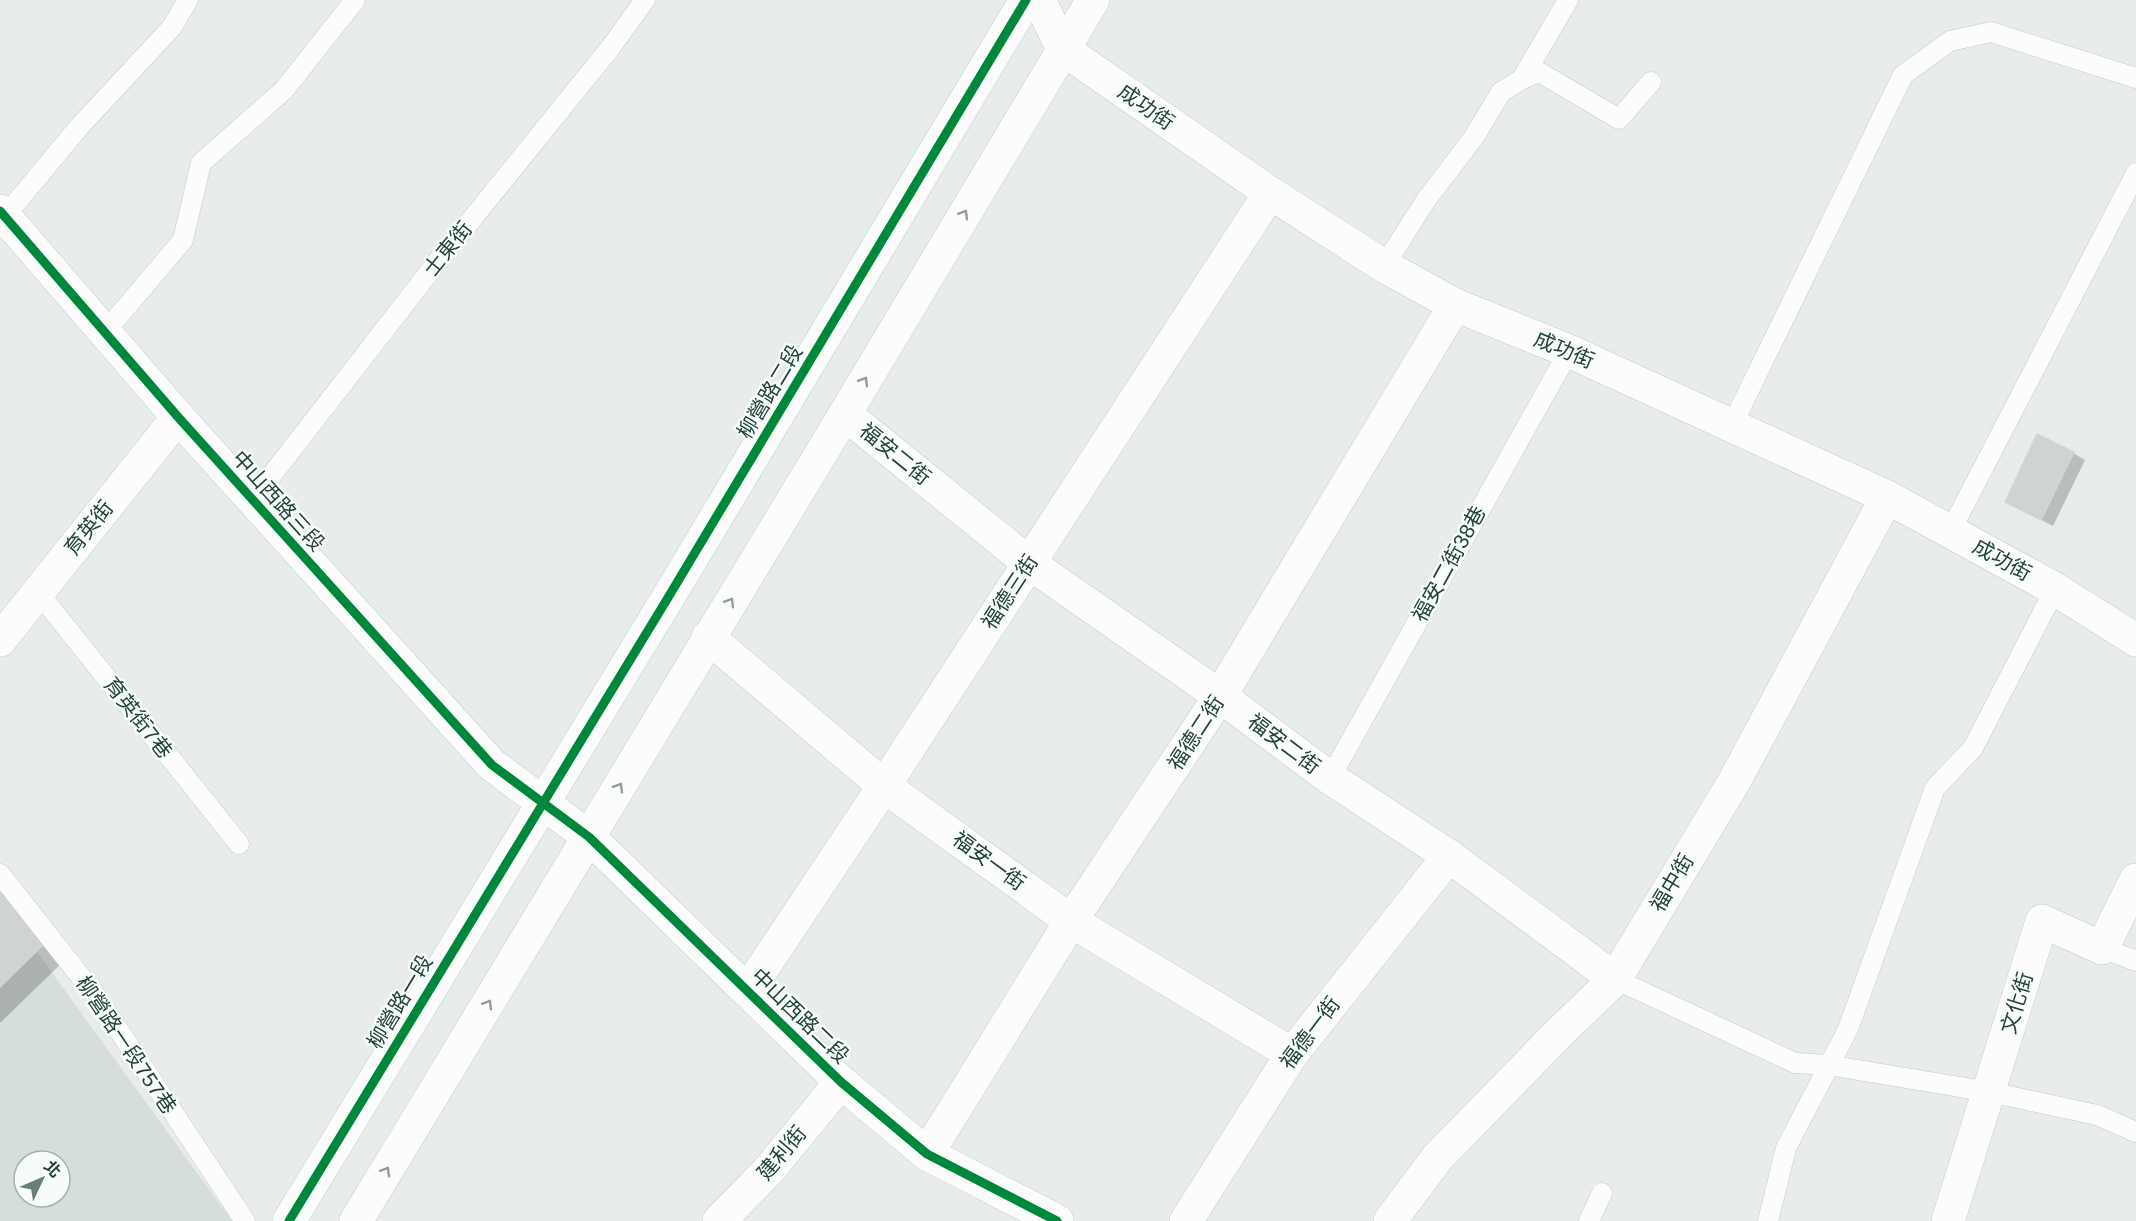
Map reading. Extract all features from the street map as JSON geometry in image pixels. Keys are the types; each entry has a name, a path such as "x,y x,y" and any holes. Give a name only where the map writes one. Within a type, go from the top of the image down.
{"street":[{"name":"柳營路二段","path":"542,802 669,596 1026,0"},
{"name":"成功街","path":"1038,0 1063,49 1270,193 1384,266 1455,305 1569,351 1887,497 2055,589 2136,640"},
{"path":"356,1221 1093,0"},
{"name":"福德三街","path":"748,990 884,786 1270,193"},
{"name":"中山西路三段","path":"2,213 178,417 492,765 542,802"},
{"name":"福德二街","path":"927,1154 1071,921 1221,696 1455,305"},
{"name":"福安二街","path":"845,414 1029,562 1221,696 1330,778 1449,856 1615,979"},
{"name":"育英街","path":"0,640 178,417"},
{"name":"福中街","path":"1390,1221 1438,1157 1615,979 1735,780 1887,497"},
{"name":"福安一街","path":"708,637 884,786 1071,921 1292,1054"},
{"name":"中山西路二段","path":"542,802 589,837 841,1082 927,1154 1057,1221"},
{"name":"柳營路一段","path":"289,1221 542,802"},
{"name":"福德一街","path":"1186,1221 1292,1054 1449,856"},
{"path":"2102,948 2136,880"},
{"name":"文化街","path":"1948,1221 2042,921 2102,948"},
{"name":"建利街","path":"720,1221 768,1171 841,1082"}],"lane":[{"path":"2,213 172,27 188,0"},
{"path":"105,332 183,240 201,163 284,90 355,0"},
{"name":"士東街","path":"253,499 645,0"},
{"path":"1522,79 1568,0"},
{"path":"1731,427 1903,75 1950,41 1990,32 2136,78"},
{"path":"1384,266 1426,200 1474,137 1501,92 1539,72 1619,119 1651,82"},
{"path":"1950,532 2136,173"},
{"name":"福安二街38巷","path":"1330,778 1569,351"},
{"path":"1768,1221 1786,1148 1848,1029 1935,788 1973,748 2055,589"},
{"name":"育英街7巷","path":"38,592 239,844"},
{"name":"柳營路一段757巷","path":"0,874 96,996 245,1221"},
{"path":"2102,948 2136,961"},
{"path":"1615,979 1795,1063 1828,1065 1990,1092 2097,1115 2136,1132"},
{"path":"1589,1221 1602,1193"}],"shaded area":[{"path":"0,901 232,1221 0,1221"}],"building":[{"path":"2037,434 2074,452 2041,520 2005,502"},
{"path":"0,887 50,938 0,987"}],"cycle path":[{"path":"289,1221 669,596 1026,0"},
{"path":"0,211 178,417 492,765 589,837 841,1082 927,1154 1057,1221"}]}
